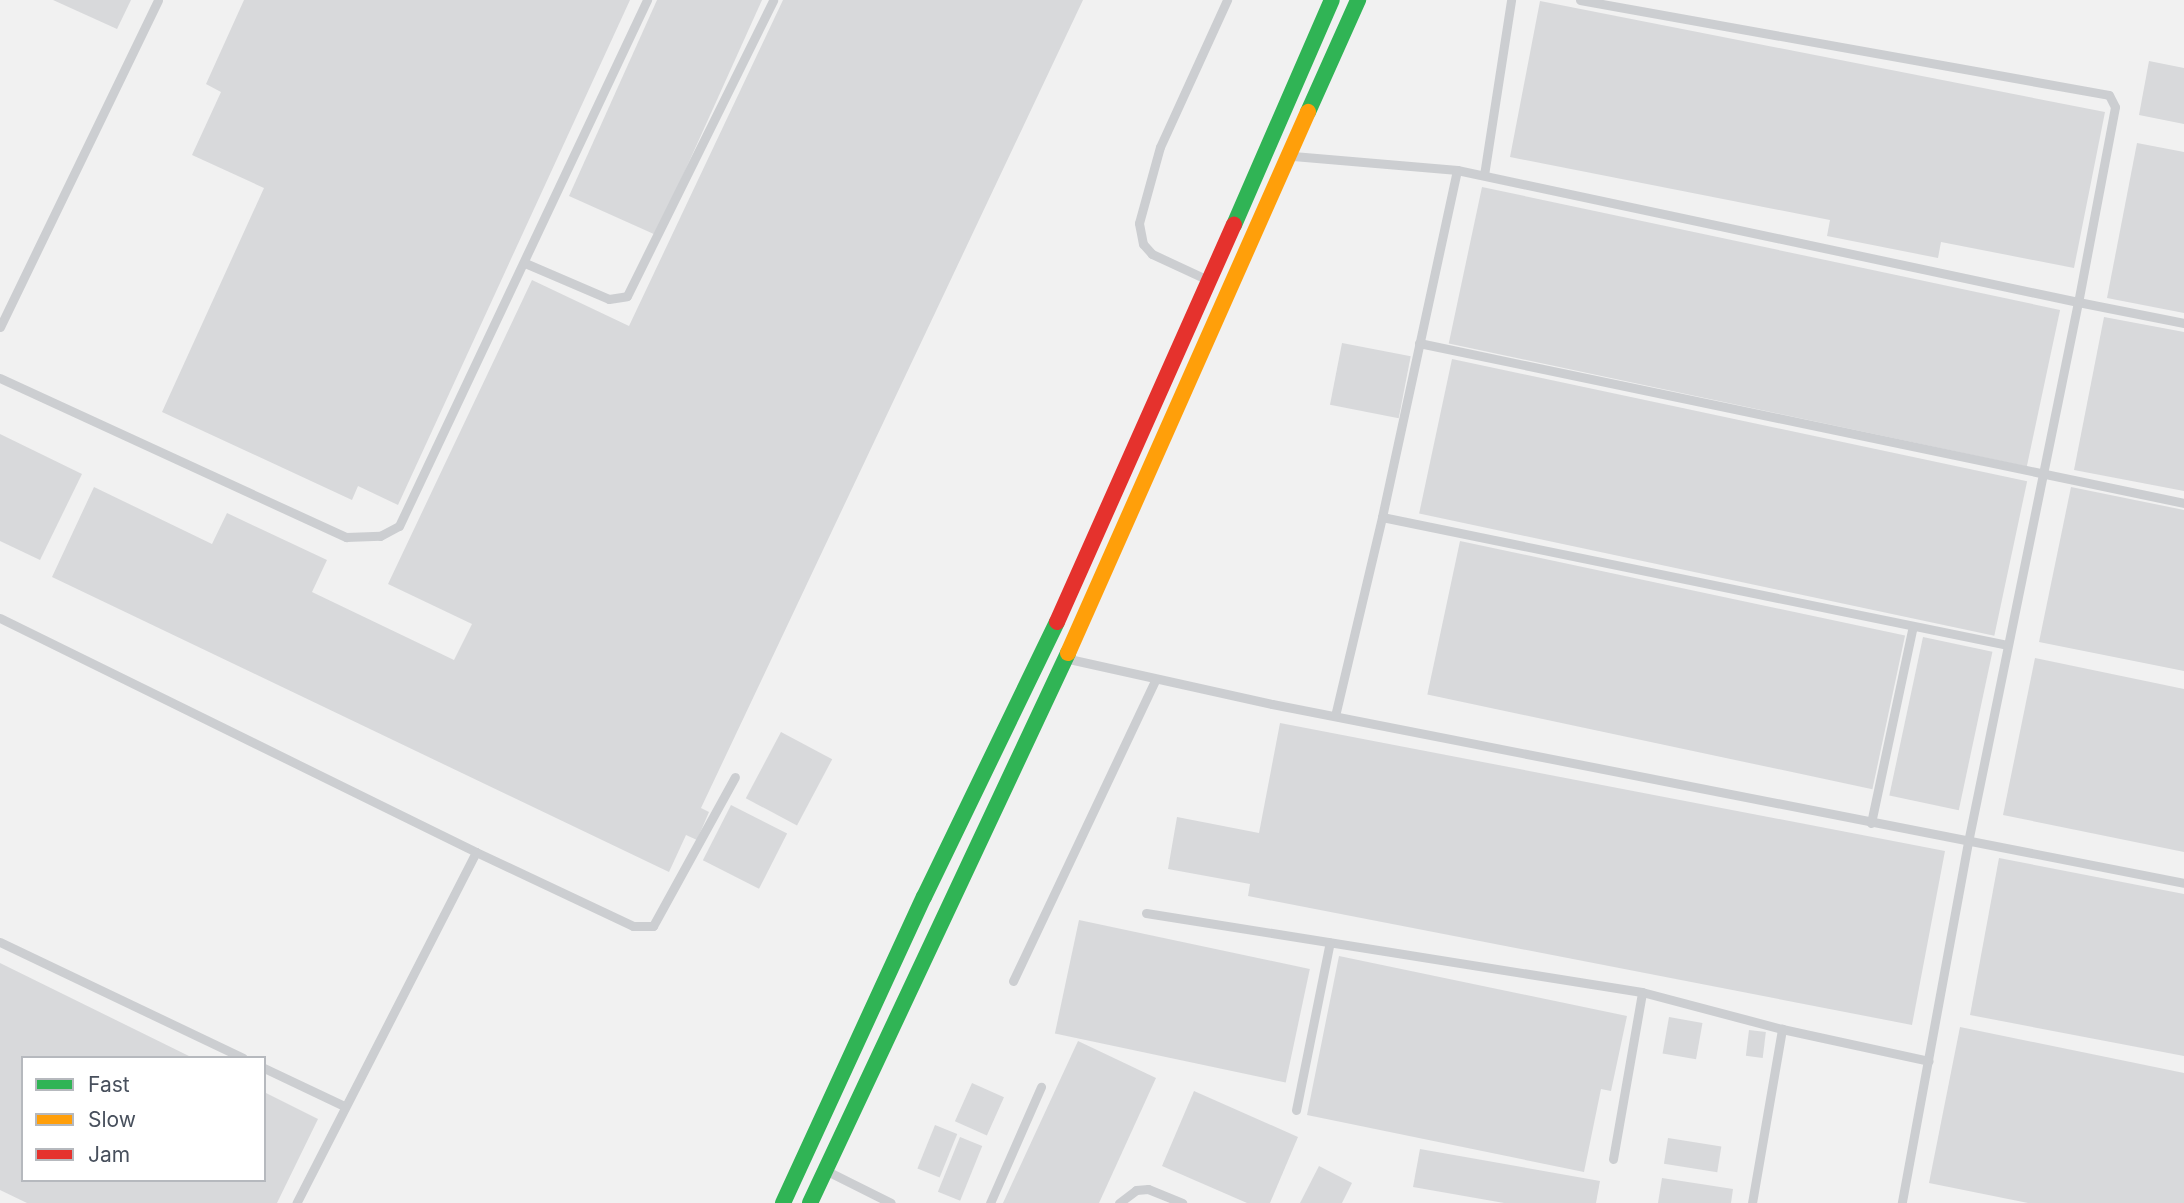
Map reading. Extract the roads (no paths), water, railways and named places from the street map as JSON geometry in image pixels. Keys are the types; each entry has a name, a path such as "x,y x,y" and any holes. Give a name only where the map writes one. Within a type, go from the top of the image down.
{"street":[{"path":"785,1202 802,1159 1043,652 1210,281 1332,0"},
{"path":"810,1203 1066,658 1292,156 1358,0"}],"lane":[{"path":"0,327 158,0"},
{"path":"0,378 346,537 380,536 399,526 647,0"},
{"path":"524,263 609,299 627,296 773,0"},
{"path":"1210,281 1152,254 1143,244 1139,223 1160,147 1227,0"},
{"path":"1484,175 1511,0"},
{"path":"1580,0 2109,95 2115,107 1968,842 1902,1203"},
{"path":"1292,156 1457,170 1484,175 2184,323"},
{"path":"1335,716 1382,517 1457,170"},
{"path":"1419,343 2184,503"},
{"path":"1382,517 2007,645"},
{"path":"0,618 476,852 633,926 653,926 735,777"},
{"path":"1871,823 1913,626"},
{"path":"1043,652 1155,680 2184,883"},
{"path":"1013,981 1155,680"},
{"path":"296,1203 476,852"},
{"path":"1146,912 1642,992 1782,1029 1929,1061"},
{"path":"0,942 239,1056"},
{"path":"1297,1110 1330,942"},
{"path":"1613,1159 1642,992"},
{"path":"1752,1203 1782,1029"},
{"path":"266,1069 344,1106"},
{"path":"990,1203 1041,1087"},
{"path":"802,1159 891,1203"},
{"path":"1119,1203 1136,1189 1148,1189 1182,1203"}]}
